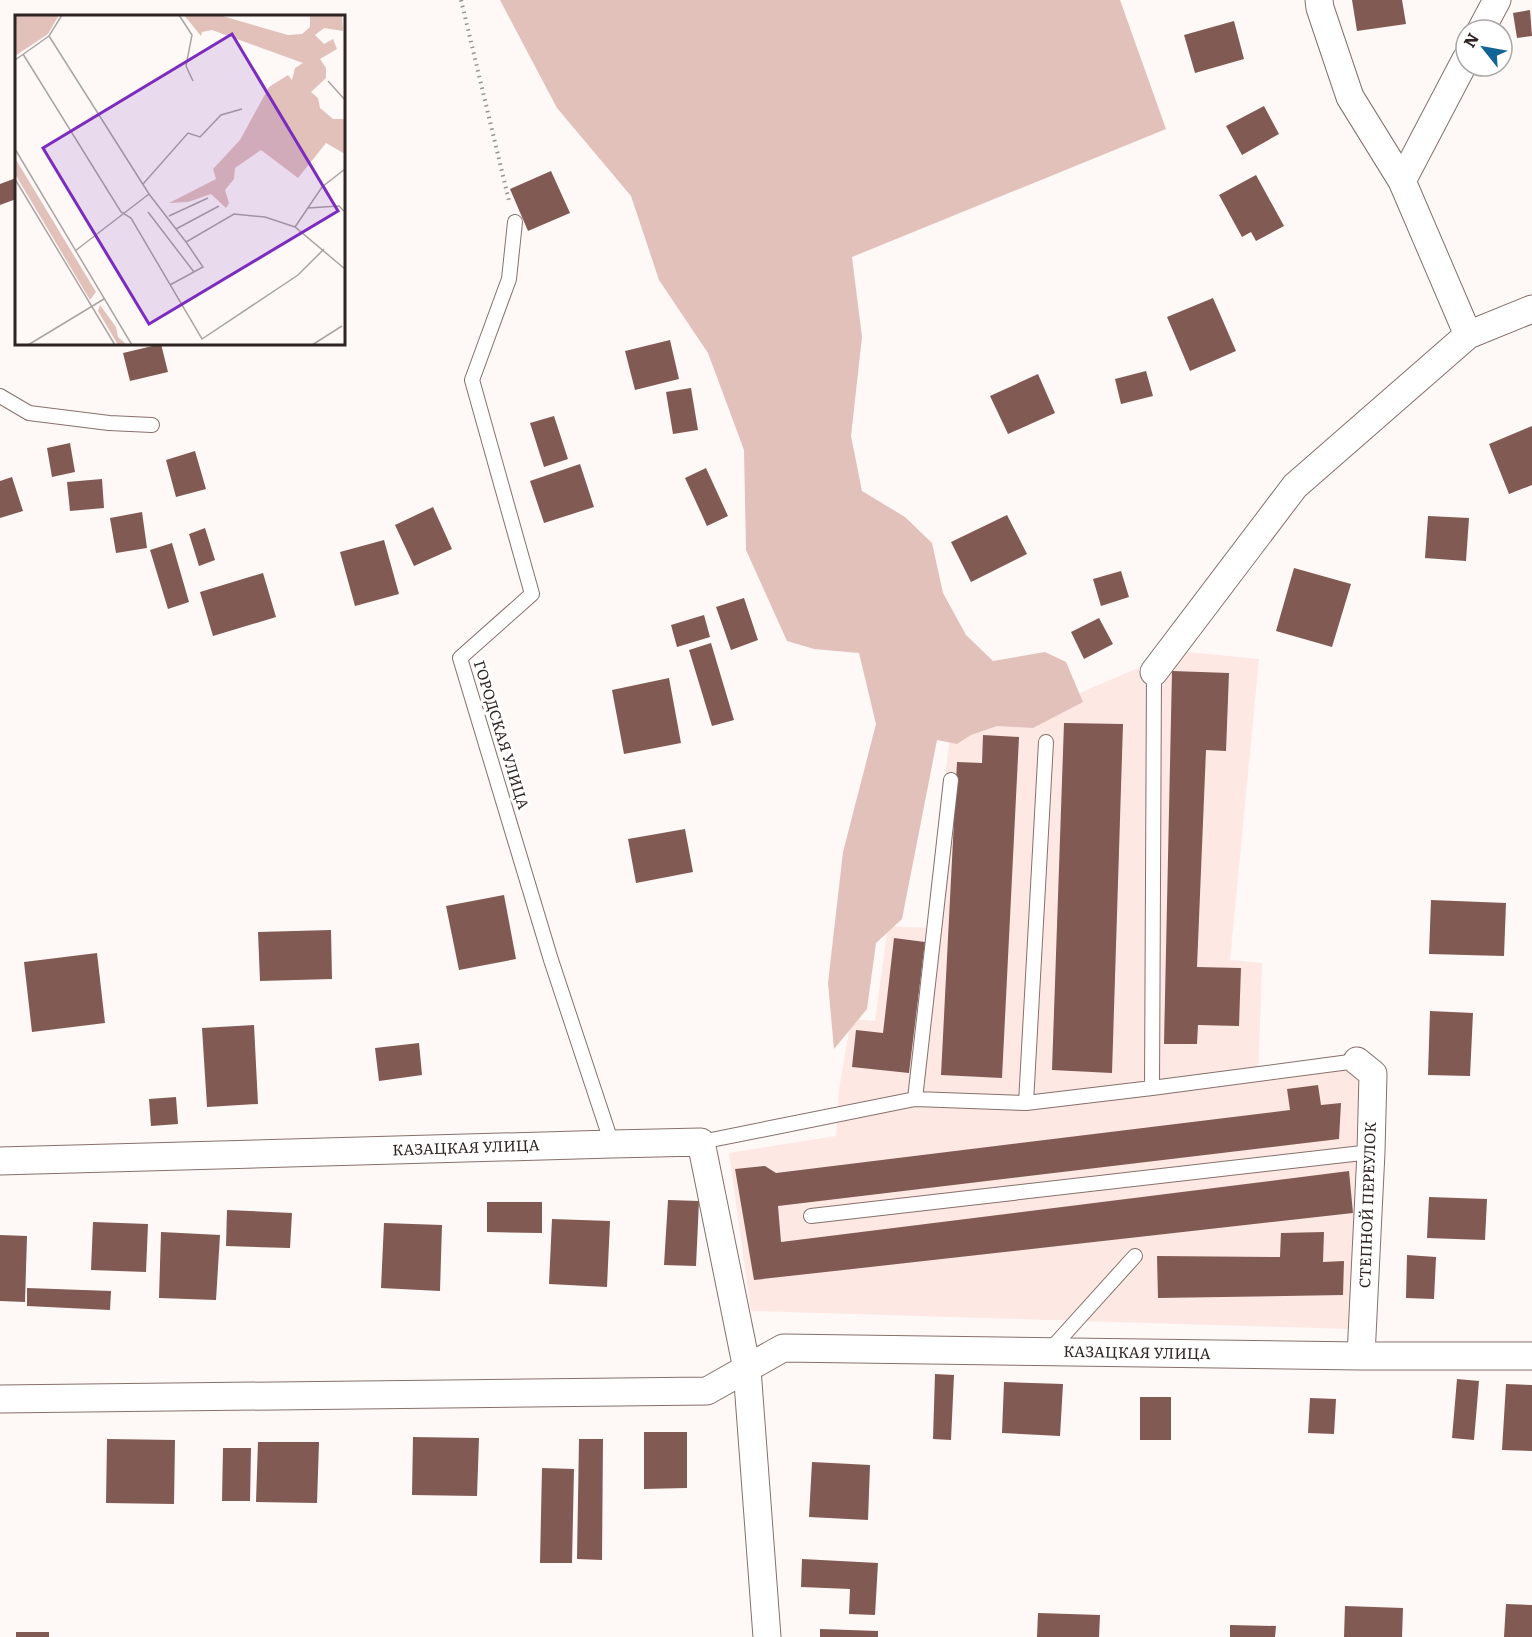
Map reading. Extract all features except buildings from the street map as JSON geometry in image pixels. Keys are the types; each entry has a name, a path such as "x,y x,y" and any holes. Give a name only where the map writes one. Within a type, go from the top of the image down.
{"street":[{"path":"1319,0 1350,97 1402,181 1468,335"},
{"path":"1487,18 1497,0"},
{"path":"1402,181 1456,78"},
{"path":"1154,672 1295,486 1468,335 1532,309"},
{"name":"СТЕПНОЙ ПЕРЕУЛОК","path":"1357,1061 1373,1074 1361,1356"},
{"path":"701,1142 747,1369 767,1637"},
{"name":"КАЗАЦКАЯ УЛИЦА","path":"0,1161 701,1142"},
{"name":"КАЗАЦКАЯ УЛИЦА","path":"0,1399 707,1391 783,1348 1361,1356 1532,1356"}],"lane":[{"name":"ГОРОДСКАЯ УЛИЦА","path":"514,222 508,279 472,380 532,594 460,658 551,960 612,1144"},
{"path":"0,396 29,413 109,423 152,425"},
{"path":"1152,1088 1154,672"},
{"path":"1026,1104 1046,742"},
{"path":"915,1099 951,780"},
{"path":"701,1142 915,1099 1026,1104 1357,1061"},
{"path":"811,1216 1371,1152"},
{"path":"1049,1352 1135,1256"}],"path":[{"path":"460,0 514,222"}],"shaded area":[{"path":"500,0 1120,0 1166,129 852,257 862,337 851,436 862,491 905,517 932,543 943,593 966,635 993,661 1045,652 1066,662 1083,702 1033,728 997,726 971,735 957,744 937,740 902,919 876,943 867,1009 834,1049 828,983 843,852 876,724 859,653 814,649 787,641 746,550 744,450 708,353 659,280 631,196 557,108"},
{"path":"1177,651 1259,659 1230,960 1262,963 1258,1082 1356,1069 1366,1084 1349,1329 751,1311 729,1153 836,1136 839,1090 851,1019 875,1021 888,926 927,928 951,727 1064,700"}]}
